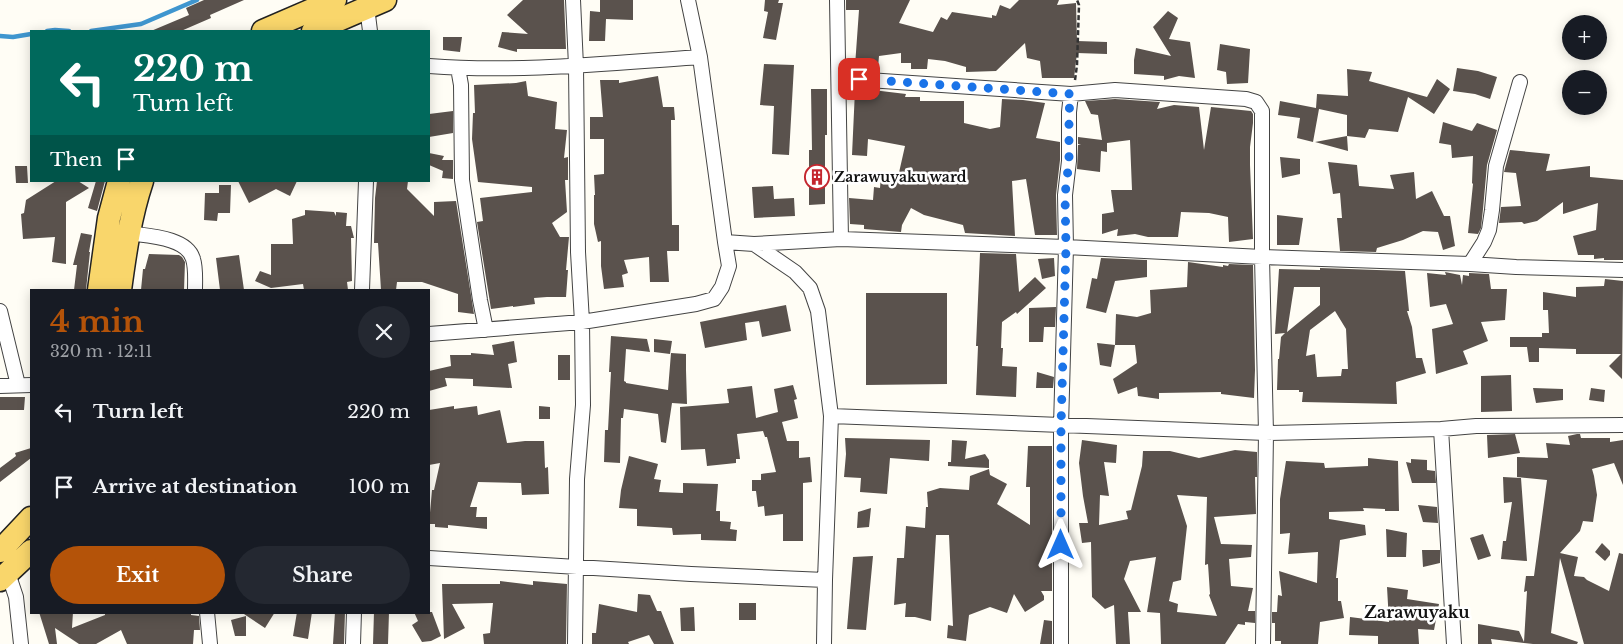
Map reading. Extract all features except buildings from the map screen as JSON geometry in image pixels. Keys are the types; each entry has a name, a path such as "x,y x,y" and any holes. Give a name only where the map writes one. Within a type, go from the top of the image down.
{"main road":[{"path":"266,30 313,13 335,0"},
{"path":"313,13 376,4"},
{"path":"99,289 109,218 119,182"},
{"path":"120,289 128,233 142,182"},
{"path":"0,551 30,519"},
{"path":"4,577 30,552"}],"street":[{"path":"573,0 582,322 582,405 575,567 575,644"},
{"path":"430,334 582,322 714,300 722,287 729,266 700,58 688,0"},
{"path":"837,0 841,239"},
{"path":"370,30 376,4"},
{"path":"430,66 458,68 576,66 700,58"},
{"path":"458,68 461,85 462,180 478,292 486,330"},
{"path":"839,78 1071,94 1114,90 1246,99 1256,102 1262,110 1262,257 1266,433 1262,644"},
{"path":"1470,264 1489,230 1496,166 1520,82"},
{"path":"1061,644 1061,426 1066,247 1065,195 1069,161 1071,94"},
{"path":"362,289 366,182"},
{"path":"128,233 176,241 186,247 193,258 195,289"},
{"path":"725,242 754,244 841,239 1623,270"},
{"path":"754,244 795,272 810,288 818,311 831,416 824,580 824,644"},
{"path":"0,311 25,385 0,386"},
{"path":"831,416 1266,433 1441,429 1476,426 1623,425"},
{"path":"1441,429 1454,644"},
{"path":"430,558 824,580"},
{"path":"4,577 16,597 21,644"},
{"path":"207,614 210,644"},
{"path":"353,644 354,614"}],"path":[{"path":"1071,94 1077,65 1079,5 1077,0"}],"waterway":[{"path":"98,30 141,24 197,0"},
{"path":"0,36 13,37 30,34"}],"place":[{"name":"Zarawuyaku ward","path":"817,177"}],"district":[{"name":"Zarawuyaku","path":"1417,612"}],"route":[{"path":"859,79 1071,94 1069,161 1065,195 1066,247 1061,426 1061,545"}]}
